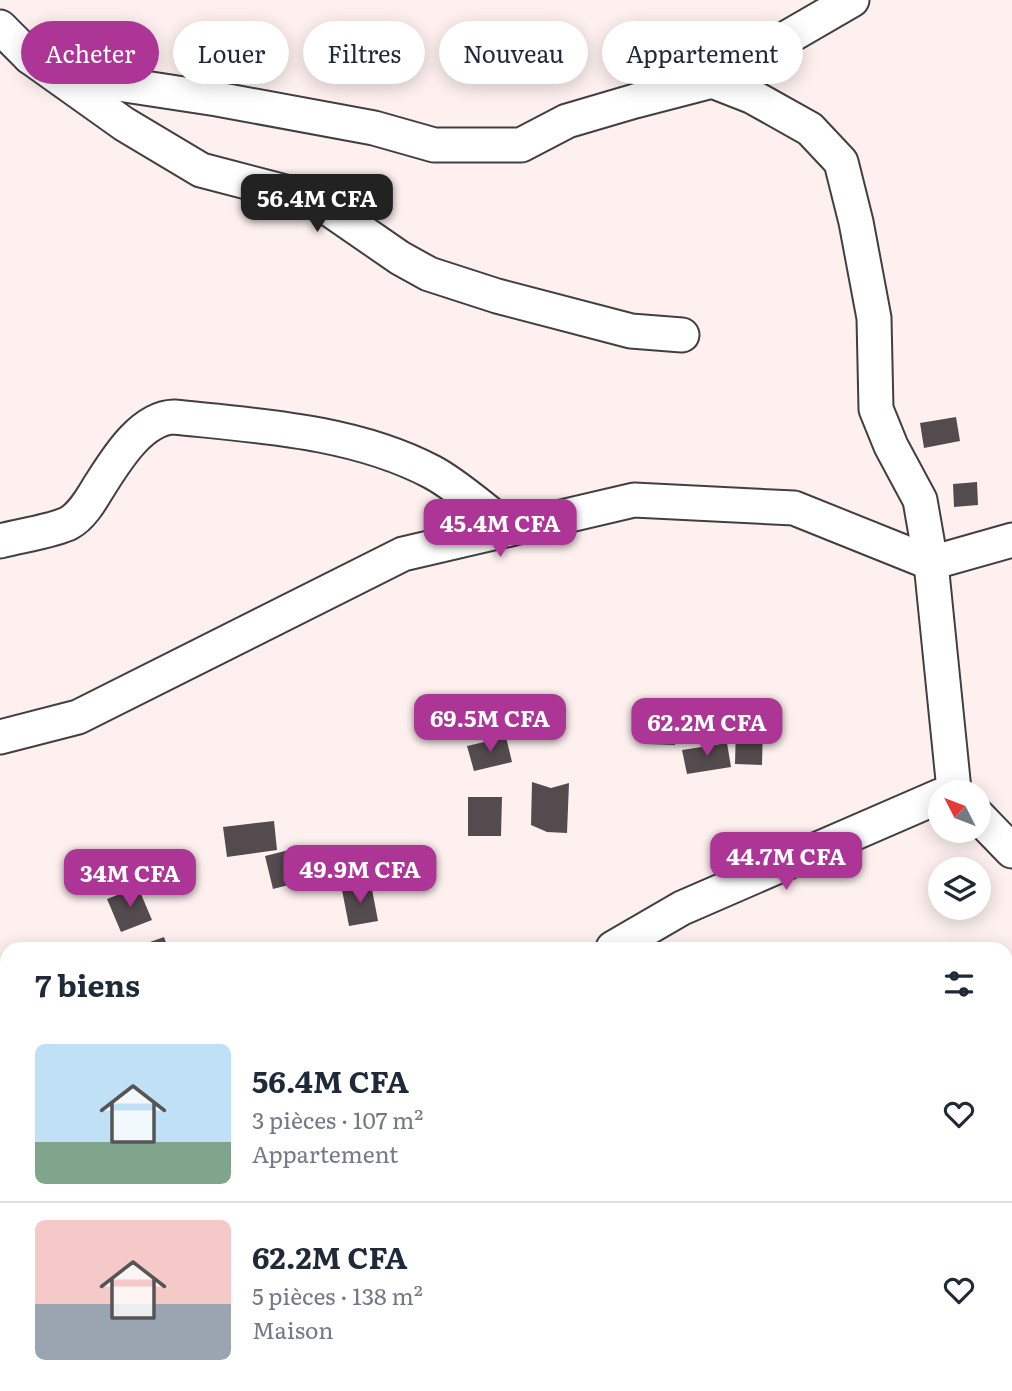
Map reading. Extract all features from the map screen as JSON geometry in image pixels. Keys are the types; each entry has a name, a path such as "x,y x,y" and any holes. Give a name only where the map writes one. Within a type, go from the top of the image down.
{"street":[{"path":"803,28 852,0"},
{"path":"0,27 21,48"},
{"path":"68,84 124,124 201,170 316,200 400,258 429,274 497,296 631,331 682,335"},
{"path":"118,84 374,128 434,145 521,145 567,121 700,84"},
{"path":"720,84 753,97 810,129 841,162 856,222 874,318 876,409 891,446 920,500 931,563 948,780"},
{"path":"0,541 69,523 80,514 114,463 135,439 163,418 174,417 327,435 394,457 433,472 510,529"},
{"path":"0,737 78,716 402,554 635,500 794,508 931,563 1012,540"},
{"path":"623,942 682,908 928,802"},
{"path":"991,829 1012,851"}],"building":[{"path":"956,417 960,441 924,448 920,423"},
{"path":"977,482 978,505 954,507 953,484"},
{"path":"648,703 677,705 675,745 646,744"},
{"path":"688,708 729,711 727,737 686,734"},
{"path":"736,727 763,727 762,765 735,764"},
{"path":"506,737 512,762 474,771 467,746"},
{"path":"727,743 731,767 687,774 682,750"},
{"path":"532,782 551,788 569,783 567,833 547,832 531,825"},
{"path":"468,797 502,797 501,836 468,836"},
{"path":"274,821 277,850 227,857 223,827"},
{"path":"297,848 304,881 273,889 265,856"},
{"path":"371,884 378,921 349,926 342,890"},
{"path":"138,887 152,920 121,932 107,899"},
{"path":"164,937 166,942 150,942"}]}
